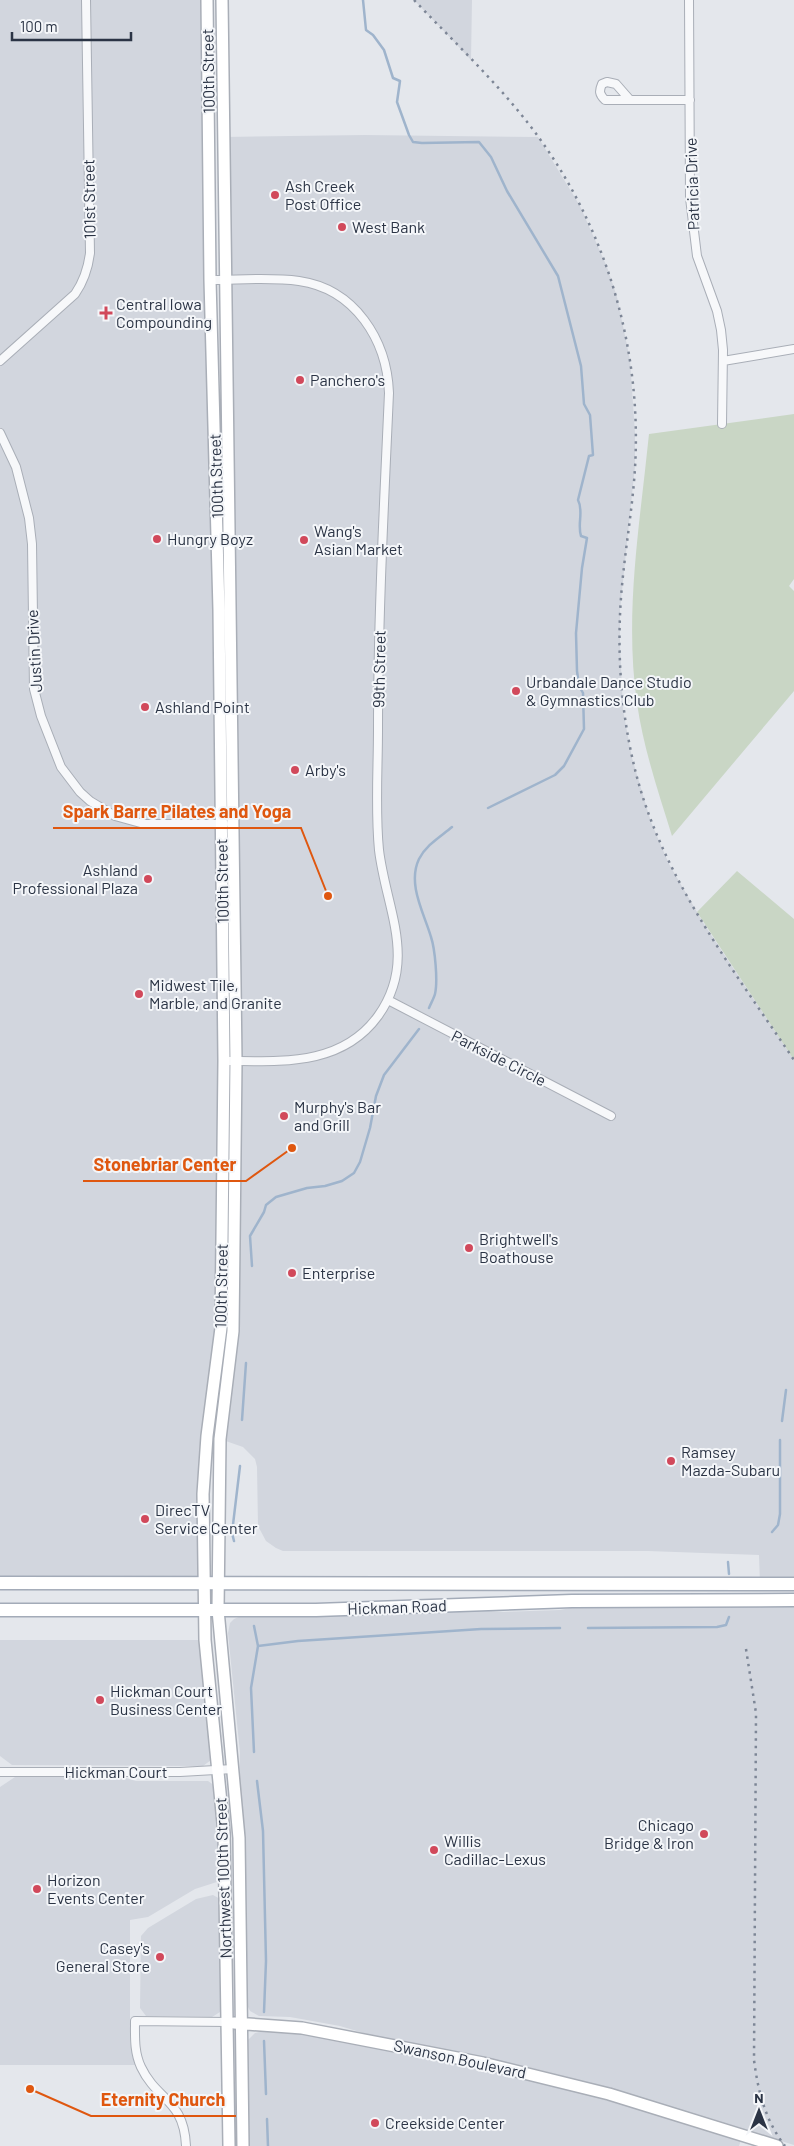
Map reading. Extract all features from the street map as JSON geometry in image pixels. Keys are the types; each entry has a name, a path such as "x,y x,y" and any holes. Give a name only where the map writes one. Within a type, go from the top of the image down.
{"main road":[{"name":"100th Street","path":"207,0 210,280 219,610 228,824"},
{"name":"100th Street","path":"218,1610 220,1439 233,1331 222,0"},
{"name":"100th Street","path":"204,1610 203,1494 207,1436 221,1328 230,1061"},
{"name":"Hickman Road","path":"0,1583 794,1584"},
{"name":"Hickman Road","path":"0,1610 370,1609 572,1601 794,1600"},
{"name":"Northwest 100th Street","path":"204,1610 205,1640 225,1842 229,2146"},
{"name":"Northwest 100th Street","path":"218,1610 239,1838 243,2146"},
{"name":"Swanson Boulevard","path":"227,2022 302,2028 483,2063 609,2094 777,2146"}],"street":[{"name":"101st Street","path":"0,361 75,294 88,268 90,253 86,0"},
{"name":"Patricia Drive","path":"689,0 690,198 699,263 721,330 723,361 722,424"},
{"path":"630,100 690,100"},
{"name":"99th Street","path":"210,280 296,280 320,286 334,293 353,308 374,332 381,346 388,369 389,393 378,659 378,825 382,872 396,928 399,951 397,973 388,1000 369,1027 352,1041 334,1051 300,1060 230,1061"},
{"path":"723,361 794,349"},
{"name":"Justin Drive","path":"0,433 16,467 29,518 32,544 34,689 41,716 61,767 80,792 102,810 116,816 144,824 228,824"},
{"name":"Parkside Circle","path":"388,1000 611,1116"},
{"name":"Hickman Court","path":"0,1772 218,1771 233,1769"},
{"name":"Swanson Boulevard","path":"186,2146 183,2125 178,2112 144,2072 139,2062 135,2047 135,2021 227,2022"}],"shaded area":[{"path":"0,0 207,0 219,610 221,1328 212,1392 204,1583 0,1583"},
{"path":"414,0 472,0 471,60 443,30"},
{"path":"365,135 538,137 580,206 607,267 617,297 630,360 635,433 635,466 620,610 623,710 632,758 651,822 669,864 704,924 794,1060 794,1584 760,1584 759,1555 648,1551 283,1551 266,1541 258,1526 257,1467 255,1459 243,1447 220,1439 233,1331 224,137"},
{"path":"794,1604 794,2145 611,2088 519,2065 377,2037 340,2026 290,2017 259,2016 250,2011 246,2003 239,1781 240,1753 228,1633 230,1623 234,1619 241,1616 460,1609 504,1612 560,1610 586,1605"},
{"path":"0,1640 200,1640 211,1760 203,1766 12,1765 0,1756"},
{"path":"15,1777 122,1777 136,1781 208,1781 215,1786 220,1881 195,1889 148,1917 130,1920 130,2042 135,2065 0,2065 0,1787"},
{"path":"213,1895 220,1899 220,2012 212,2017 146,2016 140,2008 141,1936 148,1928 196,1899"},
{"path":"267,2030 301,2033 481,2068 579,2092 741,2140 739,2146 247,2146 247,2041 255,2033"}],"green space":[{"path":"794,414 794,579 789,586 794,591 794,691 672,836 643,736 633,670 632,636 635,568 649,434"},
{"path":"737,871 794,919 794,1060 697,912"}],"waterway":[{"path":"363,0 366,30 373,35 384,50 393,78 400,81 397,102 413,142 479,142 491,157 507,191 558,276 581,366 584,404 590,415 593,455 589,456 578,500 580,504 581,536 587,538 582,568 576,633 577,671 579,686 583,693 584,729 564,766 555,775 488,808"},
{"path":"429,1008 435,994 436,965 432,942 418,898 415,878 416,869 419,859 425,850 452,827"},
{"path":"252,1266 250,1236 266,1205 276,1197 342,1181 354,1173 360,1162 370,1128 376,1096 384,1075 419,1029"},
{"path":"242,1420 246,1363"},
{"path":"782,1421 786,1390"},
{"path":"772,1532 778,1525 780,1514 780,1440"},
{"path":"234,1541 232,1533 240,1466"},
{"path":"728,1562 729,1574"},
{"path":"588,1628 717,1627 726,1625 729,1617"},
{"path":"254,1626 258,1646 251,1688 254,1752"},
{"path":"258,1646 298,1641 481,1629 560,1628"},
{"path":"257,1781 263,1831 266,1961 264,2012"},
{"path":"264,2041 266,2094"},
{"path":"267,2119 268,2146"}],"railway":[{"path":"414,0 493,82 537,135 562,172 583,211 601,251 615,293 626,336 636,424 632,505 620,615 620,670 633,761 645,802 660,842 678,880 722,954 794,1060"},
{"path":"746,1649 756,1713 754,2060 767,2116 785,2146"}],"place":[{"name":"Ash Creek Post Office","path":"275,195"},
{"name":"West Bank","path":"342,227"},
{"name":"Central Iowa Compounding","path":"106,313"},
{"name":"Panchero's","path":"300,380"},
{"name":"Hungry Boyz","path":"157,539"},
{"name":"Wang's Asian Market","path":"304,540"},
{"name":"Urbandale Dance Studio & Gymnastics Club","path":"516,691"},
{"name":"Ashland Point","path":"145,707"},
{"name":"Arby's","path":"295,770"},
{"name":"Ashland Professional Plaza","path":"148,879"},
{"name":"Spark Barre Pilates and Yoga","path":"328,896"},
{"name":"Midwest Tile, Marble, and Granite","path":"139,994"},
{"name":"Murphy's Bar and Grill","path":"284,1116"},
{"name":"Stonebriar Center","path":"292,1148"},
{"name":"Brightwell's Boathouse","path":"469,1248"},
{"name":"Enterprise","path":"292,1273"},
{"name":"Ramsey Mazda-Subaru","path":"671,1461"},
{"name":"DirecTV Service Center","path":"145,1519"},
{"name":"Hickman Court Business Center","path":"100,1700"},
{"name":"Chicago Bridge & Iron","path":"704,1834"},
{"name":"Willis Cadillac-Lexus","path":"434,1850"},
{"name":"Horizon Events Center","path":"37,1889"},
{"name":"Casey's General Store","path":"160,1957"},
{"name":"Eternity Church","path":"30,2089"},
{"name":"Creekside Center","path":"375,2123"}]}
